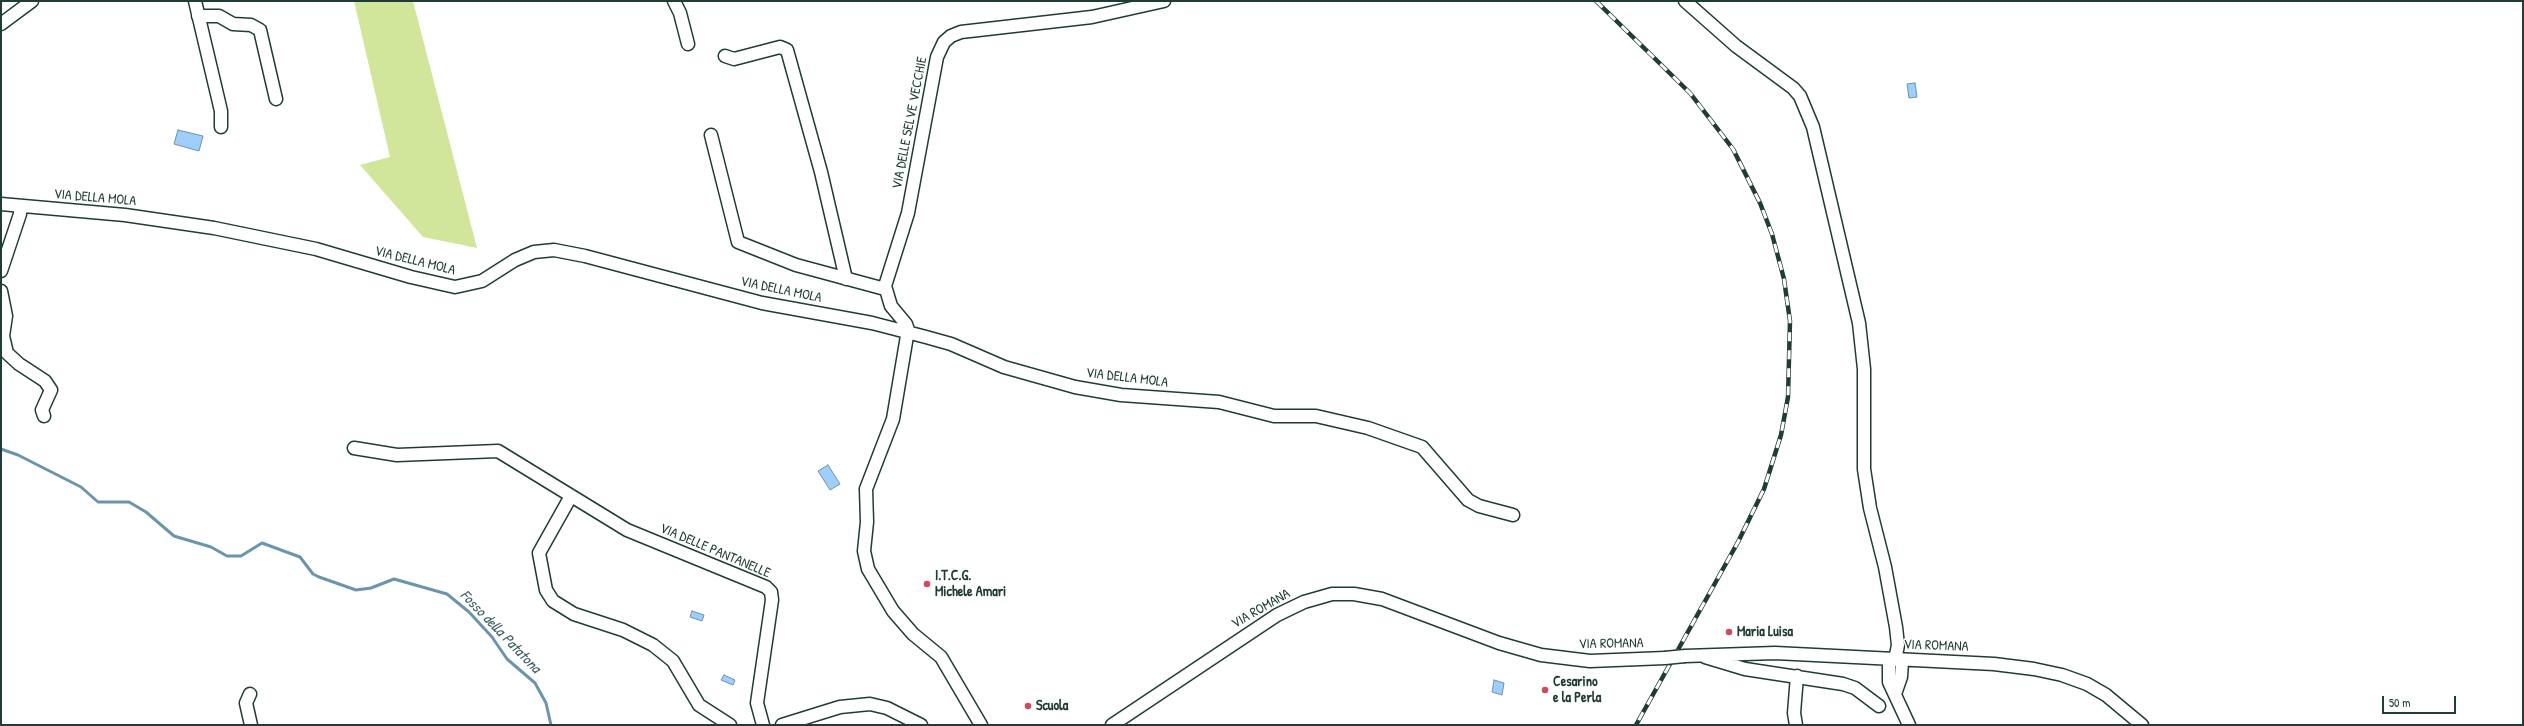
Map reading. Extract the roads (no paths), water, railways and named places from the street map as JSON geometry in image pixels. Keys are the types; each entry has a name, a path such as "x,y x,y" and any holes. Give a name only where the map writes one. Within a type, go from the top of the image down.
{"street":[{"path":"1,24 32,1"},
{"path":"195,1 221,112 221,127"},
{"path":"674,1 680,13 688,44"},
{"name":"VIA DELLE SELVE VECCHIE","path":"885,289 908,213 936,62 944,42 962,32 1092,17 1164,1"},
{"path":"1685,1 1736,46 1793,88 1800,96 1813,127 1828,195 1849,272 1861,337 1864,369 1864,469 1870,508 1885,567 1896,627 1898,645 1895,660 1901,677 1895,694 1909,725"},
{"path":"198,16 219,16 233,24 251,25 260,30 276,99"},
{"path":"725,56 734,59 780,47 787,50 821,172 846,279"},
{"path":"711,135 738,242 796,264 885,289 891,306 906,324 908,332 893,419 866,489 865,561 882,593 901,621 916,638 941,657 981,725"},
{"name":"VIA DELLA MOLA","path":"1,204 119,214 214,228 316,249 452,287 469,286 482,281 529,253 558,250 762,303 908,332 951,344 1004,367 1102,392 1219,402 1274,416 1316,416 1368,428 1422,447 1468,500 1479,506 1513,515"},
{"path":"1,271 20,214 20,206"},
{"path":"1,291 6,316 2,338 7,353 11,358 50,386 50,395 42,410 44,416"},
{"name":"VIA DELLE PANTANELLE","path":"354,448 397,455 496,451 640,536 749,579 769,589 772,600 757,703 763,725"},
{"path":"571,496 539,553 546,590 553,601 574,614 623,630 653,645 673,661 699,705 730,725"},
{"name":"VIA ROMANA","path":"1112,725 1277,615 1304,602 1332,594 1354,594 1382,599 1498,643 1541,655 1590,661 1700,655 1775,653 1994,664 2062,675 2087,684 2106,695 2142,725"},
{"path":"1700,655 1738,668 1843,684 1855,688 1879,706"},
{"path":"1796,725 1794,713 1797,676"},
{"path":"250,694 246,703 251,725"},
{"path":"782,725 840,707 870,704 887,708 921,725"}],"water":[{"path":"1915,83 1917,97 1909,98 1907,84"},
{"path":"178,130 203,136 199,151 174,144"},
{"path":"828,465 840,484 830,490 818,471"},
{"path":"692,611 704,615 702,621 690,617"},
{"path":"724,675 735,680 733,685 721,680"},
{"path":"1494,680 1504,683 1502,695 1492,692"}],"waterway":[{"name":"Fosso della Patatona","path":"1,449 18,455 81,487 98,502 129,502 146,512 174,536 211,547 227,556 241,556 262,543 300,557 313,574 356,590 371,588 394,579 447,594 469,612 492,637 507,659 535,683 546,703 551,725"}],"railway":[{"path":"1596,1 1690,93 1733,149 1760,203 1772,234 1784,279 1790,321 1788,397 1781,435 1764,489 1738,542 1636,725"}],"place":[{"name":"I.T.C.G. Michele Amari","path":"927,584"},
{"name":"Maria Luisa","path":"1729,632"},
{"name":"Cesarino e la Perla","path":"1545,690"},
{"name":"Scuola","path":"1028,706"}]}
